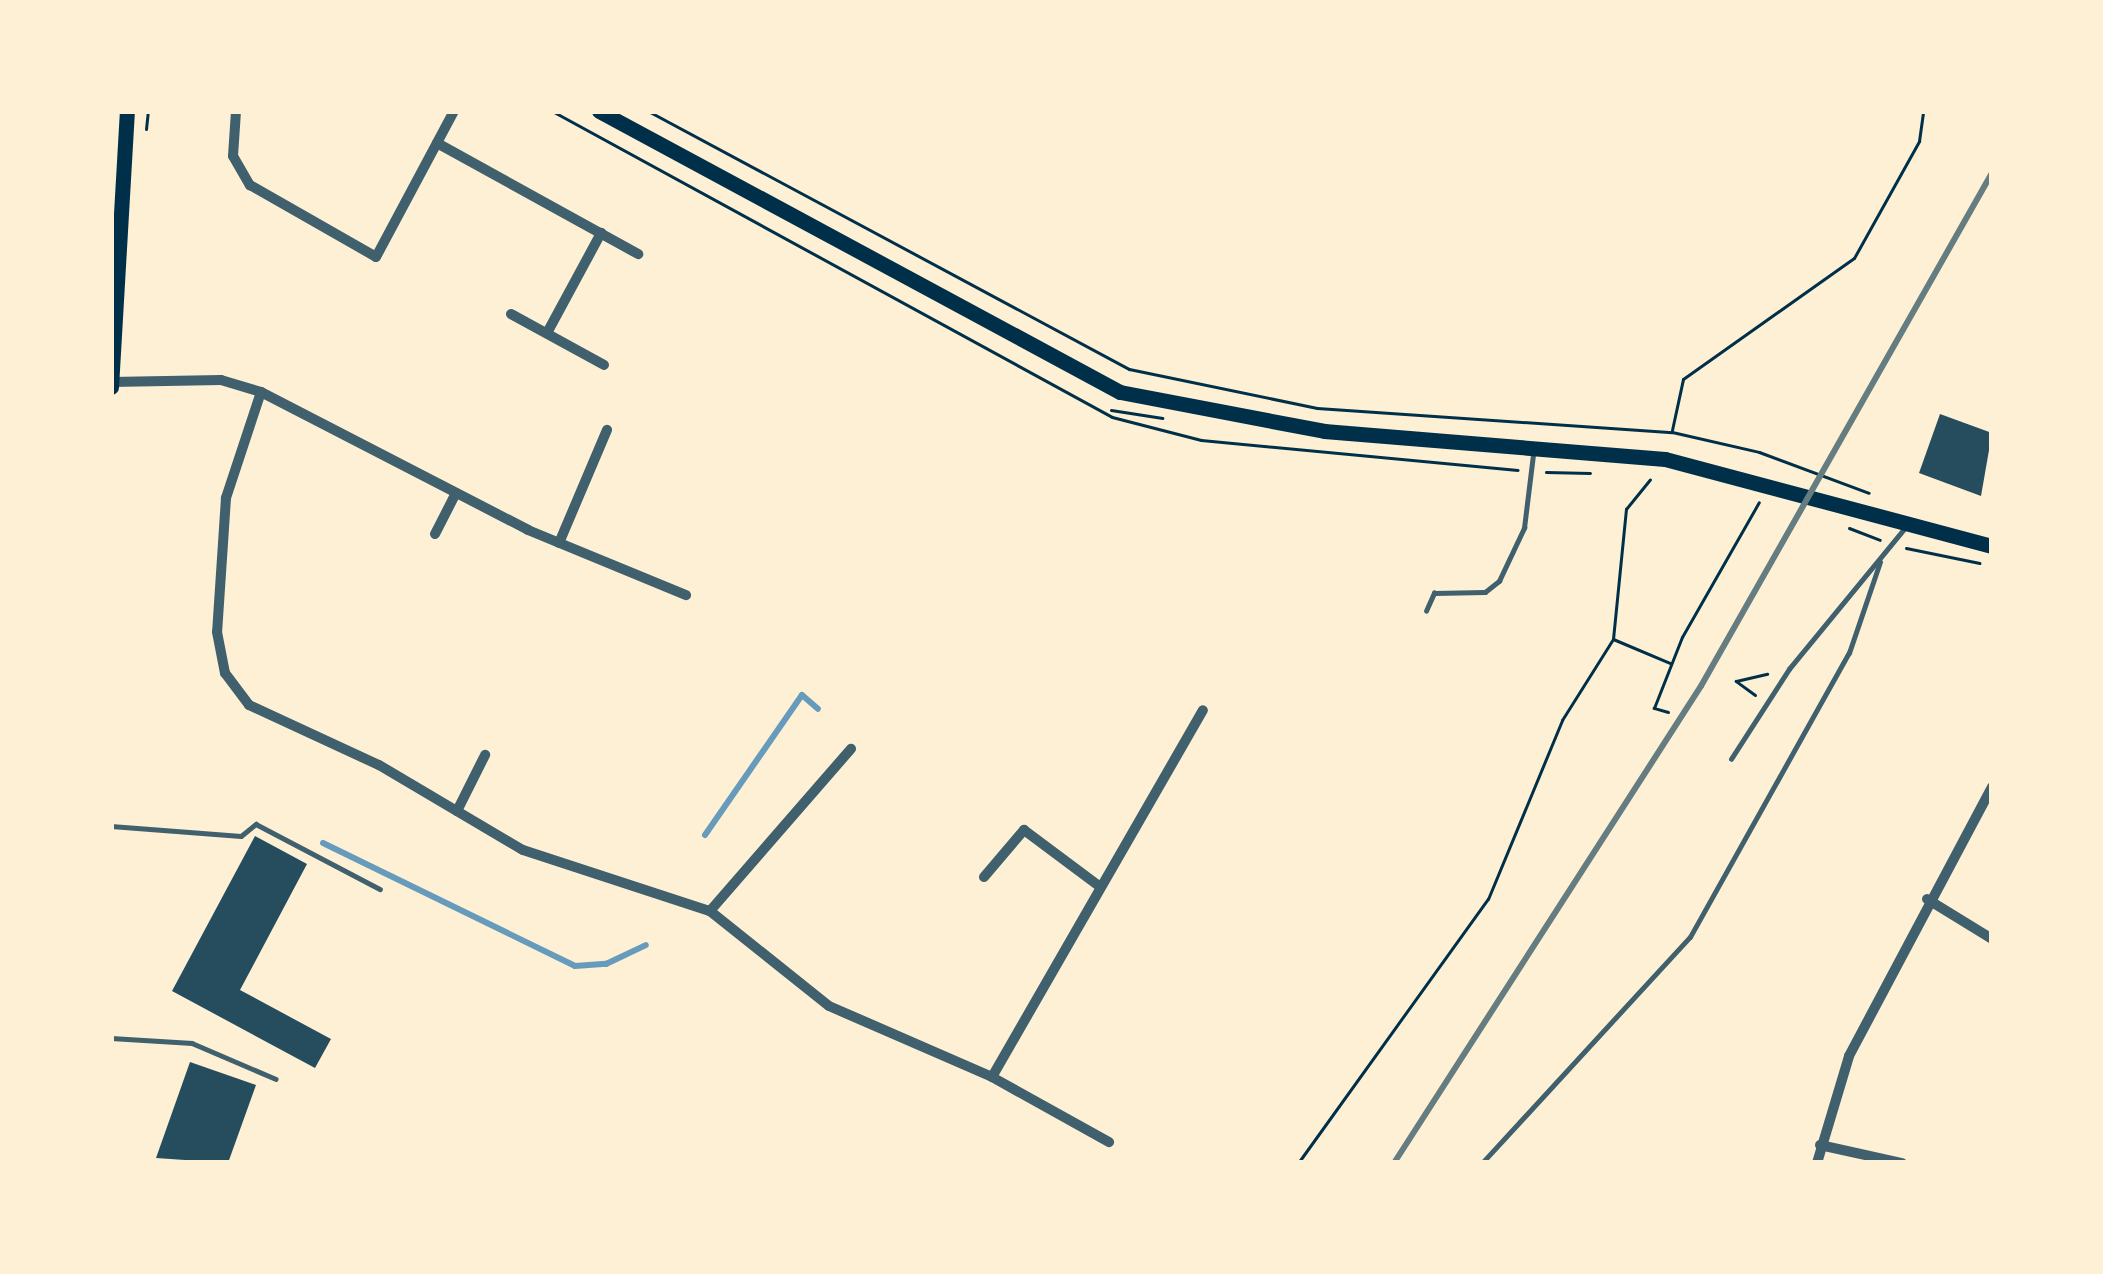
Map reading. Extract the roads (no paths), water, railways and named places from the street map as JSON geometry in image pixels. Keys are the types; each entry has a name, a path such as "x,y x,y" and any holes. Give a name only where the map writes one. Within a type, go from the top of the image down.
{"main road":[{"path":"111,385 127,111"},
{"path":"599,111 1120,392 1324,431 1665,459 1769,483 1904,529 1992,543"}],"street":[{"path":"236,111 233,156 250,185 376,257 454,111"},
{"path":"437,143 638,254"},
{"path":"547,333 601,233"},
{"path":"511,314 604,365"},
{"path":"111,385 221,380 261,392 559,543 686,595"},
{"path":"261,392 226,498 217,632 225,673 266,718 380,765 554,863 710,911 829,1006 992,1076 1109,1142"},
{"path":"559,543 607,430"},
{"path":"435,535 456,493"},
{"path":"992,1076 1203,710"},
{"path":"710,911 851,748"},
{"path":"457,811 485,755"},
{"path":"1817,1163 1850,1056 1927,899 1992,787"},
{"path":"984,877 1024,830 1099,886"},
{"path":"1927,899 1992,939"},
{"path":"1820,1145 1902,1163"}],"lane":[{"path":"1426,611 1434,593 1485,592 1499,581 1525,528 1533,449"},
{"path":"1731,759 1789,669 1904,529"},
{"path":"1482,1163 1690,938 1850,653 1880,562"},
{"path":"111,826 241,836 256,824 380,889"},
{"path":"111,1038 192,1043 276,1079"}],"waterway":[{"path":"705,835 802,695 818,709"},
{"path":"323,843 575,966 606,964 646,945"}],"railway":[{"path":"1394,1163 1701,686 1992,173"}]}
